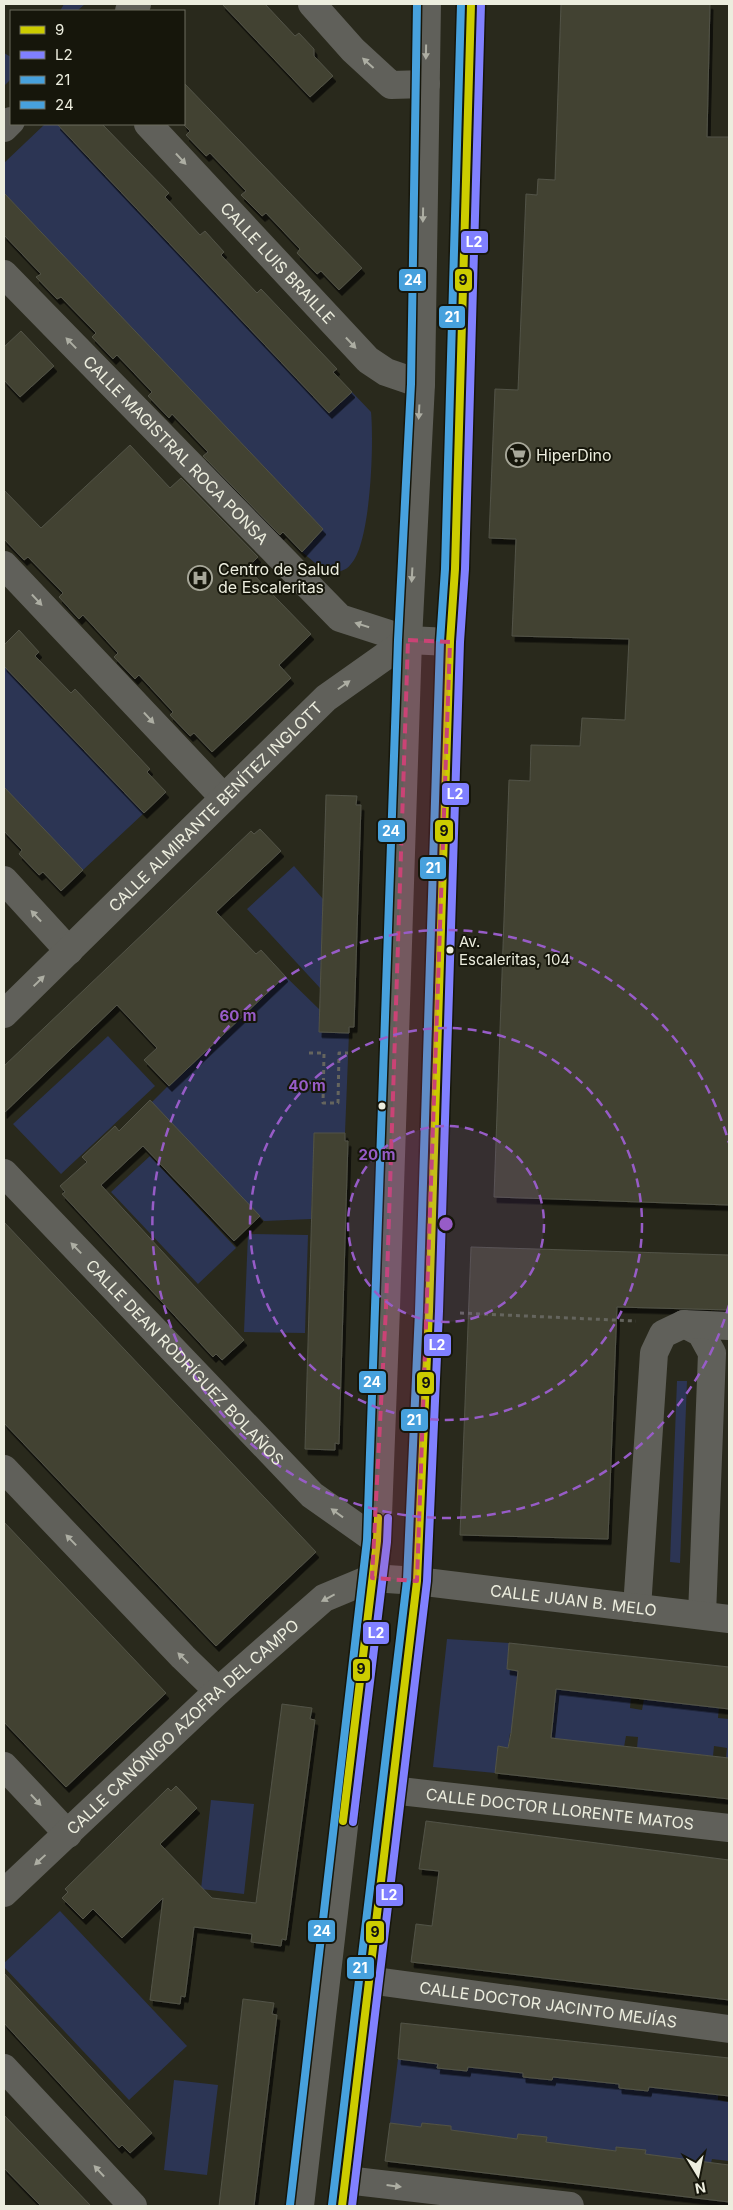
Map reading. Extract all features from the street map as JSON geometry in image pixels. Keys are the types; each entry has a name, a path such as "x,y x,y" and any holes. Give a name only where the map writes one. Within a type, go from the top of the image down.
{"street":[{"path":"312,4 353,50 391,85 426,84"},
{"path":"300,2206 376,1541 386,1308 408,640 421,384 427,4"},
{"path":"471,4 455,569 450,642 429,1311 417,1581 344,2193 570,2206"},
{"name":"CALLE LUIS BRAILLE","path":"149,125 368,360 386,372 421,384"},
{"name":"CALLE MAGISTRAL ROCA PONSA","path":"4,274 340,618 408,640"},
{"path":"4,564 224,798"},
{"path":"408,640 450,642"},
{"name":"CALLE ALMIRANTE BENÍTEZ INGLOTT","path":"4,1014 326,698 408,640"},
{"path":"4,880 69,951"},
{"name":"CALLE DEAN RODRÍGUEZ BOLAÑOS","path":"4,1173 312,1495 376,1541"},
{"path":"638,1608 654,1353 663,1334 684,1324 729,1326"},
{"path":"684,1324 701,1333 712,1353 702,1615"},
{"path":"4,1469 182,1658 218,1692"},
{"name":"CALLE JUAN B. MELO","path":"372,1578 417,1581 729,1619"},
{"name":"CALLE CANÓNIGO AZOFRA DEL CAMPO","path":"4,1894 218,1692 324,1598 372,1578"},
{"path":"4,1766 68,1834"},
{"name":"CALLE DOCTOR LLORENTE MATOS","path":"391,1790 729,1828"},
{"name":"CALLE DOCTOR JACINTO MEJÍAS","path":"368,1980 729,2029"},
{"path":"4,2068 132,2206"}],"path":[{"path":"309,1053 324,1053 323,1103 338,1103 339,1053 348,1053"},
{"path":"429,1311 684,1324"}],"highlighted area":[{"path":"408,640 450,642 417,1581 372,1578 386,1308"}],"shaded area":[{"path":"64,4 85,4 78,10 61,10"},
{"path":"4,53 10,56 10,80 4,86"},
{"path":"44,125 58,125 329,413 352,392 371,412 372,445 367,515 358,553 346,569 327,573 302,552 323,529 4,193 4,163"},
{"path":"4,666 144,813 83,870 4,787"},
{"path":"294,866 323,899 320,988 247,909"},
{"path":"281,972 320,1010 319,1031 349,1033 345,1133 314,1133 311,1219 264,1221 158,1109 149,1105 168,1086 164,1081 171,1075 176,1080 221,1037 216,1032"},
{"path":"108,1036 155,1086 61,1174 13,1124"},
{"path":"150,1156 236,1248 198,1284 111,1192"},
{"path":"248,1234 308,1235 305,1333 244,1332"},
{"path":"677,1381 687,1381 680,1563 670,1562"},
{"path":"447,1639 509,1643 507,1669 518,1671 516,1685 543,1688 542,1698 555,1700 556,1689 582,1692 584,1678 631,1697 630,1708 642,1710 644,1699 719,1707 718,1718 729,1719 729,1759 726,1758 727,1748 714,1746 713,1756 637,1748 638,1737 626,1736 624,1747 510,1733 508,1748 498,1746 495,1773 433,1767"},
{"path":"211,1800 254,1804 244,1894 201,1889"},
{"path":"60,1911 187,2046 129,2100 4,1967 4,1963"},
{"path":"398,2059 438,2064 438,2068 467,2071 468,2067 523,2073 523,2077 552,2080 553,2077 619,2084 619,2088 648,2091 649,2087 718,2095 718,2100 729,2102 729,2161 712,2159 711,2163 645,2155 645,2150 617,2147 616,2151 546,2143 547,2137 518,2134 517,2139 451,2130 451,2126 422,2123 421,2127 390,2123"},
{"path":"174,2080 218,2085 207,2175 164,2170"}],"building":[{"path":"222,4 265,4 295,36 299,33 314,49 314,56 333,76 310,97"},
{"path":"561,4 710,4 707,137 729,137 729,1205 494,1197 509,780 530,781 531,745 580,746 582,718 625,720 629,639 512,636 516,539 489,538 495,389 518,390 526,194 537,195 538,179 555,180"},
{"path":"185,84 362,268 339,290 321,271 317,274 297,253 300,249 266,213 262,216 241,195 246,191 210,153 206,156 186,135 190,131 184,125"},
{"path":"58,125 103,125 169,193 165,197 200,235 205,231 224,252 221,255 257,293 261,289 337,369 333,372 352,392 329,413"},
{"path":"4,193 323,529 302,552 283,532 280,535 203,456 208,452 172,414 169,418 148,396 152,392 117,355 113,359 92,337 96,333 61,297 57,299 36,277 41,274 4,235"},
{"path":"21,331 54,366 20,397 4,380 4,347"},
{"path":"130,445 170,488 181,478 258,557 247,568 311,634 279,665 291,678 212,752 194,733 190,736 170,715 173,712 139,675 135,679 114,657 118,653 83,615 79,619 59,597 63,593 28,557 24,560 4,539 4,490 41,528"},
{"path":"19,630 39,652 35,656 71,693 75,689 150,769 147,772 166,792 144,813 4,666 4,645"},
{"path":"4,787 83,870 61,891 43,872 39,875 19,854 22,850 4,831"},
{"path":"326,795 357,796 356,805 361,805 354,1027 349,1027 349,1033 319,1032"},
{"path":"260,829 281,851 216,912 256,954 261,950 285,976 169,1086 144,1060 157,1048 117,1005 4,1113 4,1066 251,831 254,834"},
{"path":"150,1100 260,1216 234,1241 143,1146 101,1185 244,1340 222,1360 216,1354 213,1357 62,1194 65,1192 60,1186 87,1162 82,1157 115,1126 119,1131"},
{"path":"314,1133 345,1133 345,1141 348,1141 339,1444 335,1443 335,1450 305,1449"},
{"path":"4,1222 316,1552 216,1646 4,1423"},
{"path":"471,1247 729,1255 729,1310 617,1307 608,1539 460,1535"},
{"path":"4,1522 166,1693 66,1787 4,1722"},
{"path":"509,1643 729,1667 729,1709 556,1689 551,1738 729,1758 729,1799 495,1773 498,1746 508,1748 518,1671 507,1669"},
{"path":"282,1704 312,1708 310,1719 315,1720 286,1940 282,1939 281,1946 251,1942 252,1934 194,1927 185,1997 181,1996 180,2004 150,2000 163,1898 122,1938 93,1909 83,1919 62,1898 68,1892 65,1889 168,1788 171,1791 176,1786 197,1808 160,1844 212,1898 256,1903"},
{"path":"426,1821 729,1860 729,2000 411,1962 416,1924 432,1926 439,1871 419,1869"},
{"path":"4,1973 152,2133 130,2153 122,2145 119,2148 4,2023"},
{"path":"243,1999 274,2003 272,2014 277,2015 254,2206 219,2206"},
{"path":"401,2023 729,2058 729,2096 649,2087 648,2091 619,2088 619,2084 553,2077 552,2080 523,2077 523,2073 468,2067 467,2071 437,2068 438,2064 398,2059"},
{"path":"4,2115 91,2206 41,2206 4,2168"},
{"path":"390,2123 421,2127 422,2123 451,2126 451,2130 517,2139 518,2134 547,2137 546,2142 616,2151 616,2147 646,2150 645,2154 729,2165 729,2202 385,2161"}],"transit line":[{"name":"24","path":"290,2205 367,1540 398,640 411,384 417,4"},
{"name":"21","path":"332,2205 407,1580 419,1311 440,642 445,569 461,4"},
{"name":"9","path":"342,2206 417,1581 429,1311 450,642 455,569 471,4"},
{"name":"L2","path":"352,2206 427,1581 439,1311 460,642 465,569 481,4"},
{"name":"9","path":"343,1821 377,1541 378,1518"},
{"name":"L2","path":"353,1822 387,1542 388,1518"}],"place":[{"name":"HiperDino","path":"518,455"},
{"name":"Centro de Salud de Escaleritas","path":"200,578"},
{"name":"Av. Escaleritas, 104","path":"450,950"}]}
